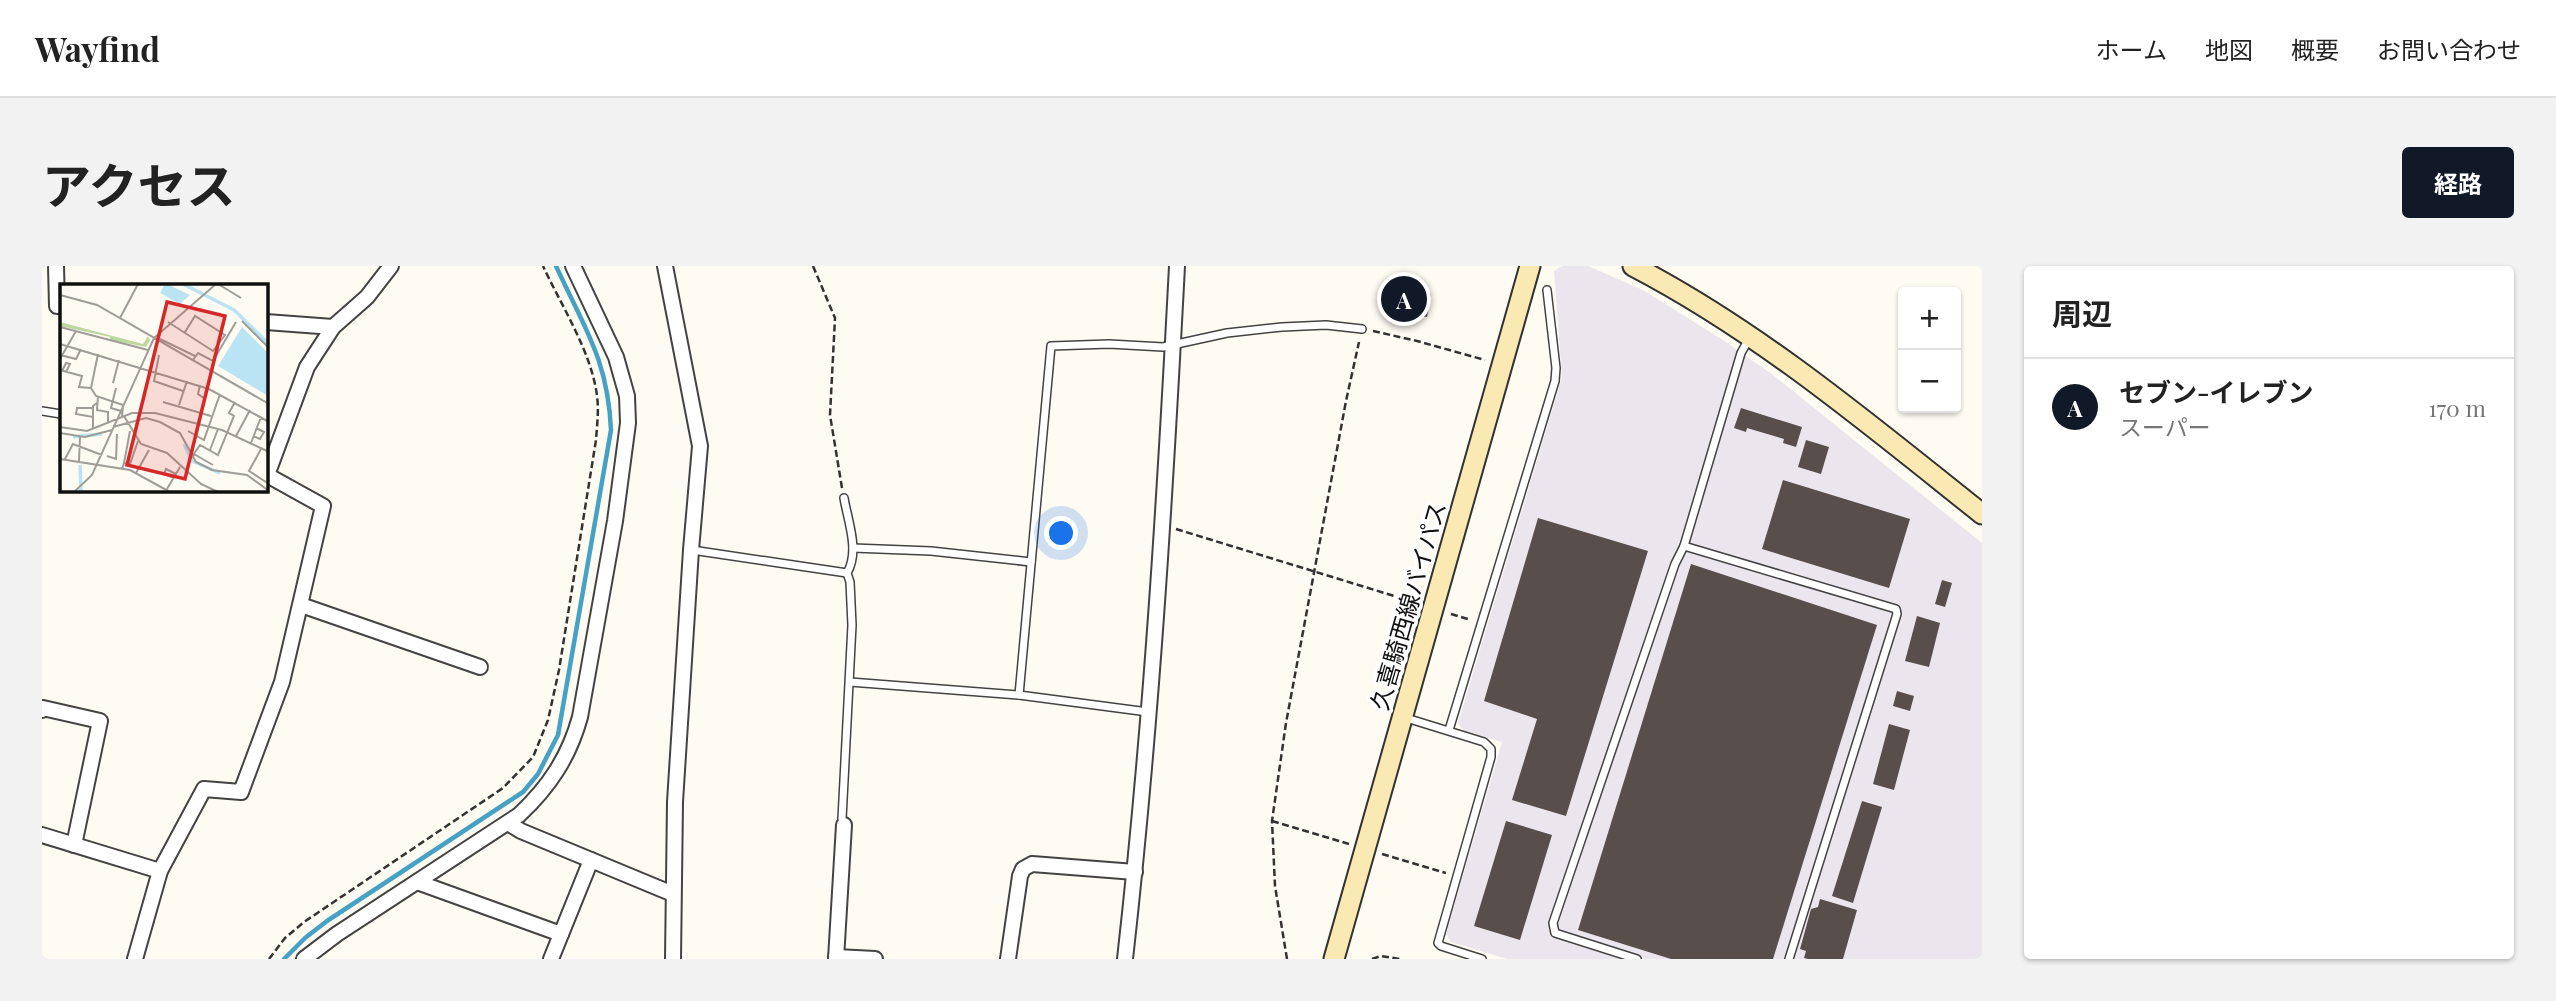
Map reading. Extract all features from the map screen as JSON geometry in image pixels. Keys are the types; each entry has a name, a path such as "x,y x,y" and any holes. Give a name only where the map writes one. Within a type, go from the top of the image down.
{"main road":[{"name":"久喜騎西線バイパス","path":"1334,959 1530,266"},
{"path":"1633,266 1697,301 1810,378 1982,514"}],"street":[{"path":"56,266 57,306 60,306"},
{"path":"268,470 307,368 333,327 367,297 391,266"},
{"path":"304,959 337,934 508,823 535,800 566,758 574,741 615,521 628,423 627,396 615,357 573,266"},
{"path":"665,266 700,446 675,802 673,959"},
{"path":"1125,959 1135,872 1163,527 1177,266"},
{"path":"268,322 333,327"},
{"path":"135,959 160,871 204,789 241,792 282,682 323,506 268,476"},
{"path":"301,605 480,667"},
{"path":"42,710 43,708 100,721 74,845"},
{"path":"508,823 521,831 673,894"},
{"path":"844,825 836,958 876,959"},
{"path":"42,835 160,871"},
{"path":"551,959 591,860"},
{"path":"1008,959 1020,876 1027,866 1032,864 1135,872"},
{"path":"417,882 561,934"}],"lane":[{"path":"1449,730 1555,381 1556,368 1547,290"},
{"path":"1019,695 1051,346 1109,344 1163,347 1227,333 1282,327 1326,325 1362,329"},
{"path":"1637,959 1555,933 1553,923 1675,564 1684,546 1741,353 1750,336"},
{"path":"42,411 60,414"},
{"path":"844,498 853,548 847,573 850,582 852,625 842,819 844,825"},
{"path":"1684,546 1896,609 1897,614 1789,959"},
{"path":"853,548 931,551 1031,562"},
{"path":"691,550 847,573"},
{"path":"850,682 1019,695 1149,712"},
{"path":"1403,717 1449,730 1484,743 1491,749 1491,757 1438,943 1482,959"}],"path":[{"path":"269,959 285,938 304,922 503,788 533,757 541,739 559,670 598,415 597,396 590,367 542,266"},
{"path":"813,266 835,318 830,415 844,498"},
{"path":"1287,959 1275,886 1272,821 1286,723 1362,329 1417,341 1502,366"},
{"path":"1163,527 1314,570 1482,623"},
{"path":"1372,959 1381,956 1399,959"}],"shaded area":[{"path":"1562,266 1588,266 1643,290 1723,340 1773,375 1982,543 1982,959 1507,959 1451,942 1446,934 1502,742 1463,730 1458,723 1562,377 1554,271"}],"building":[{"path":"1388,285 1431,294 1427,317 1383,308"},
{"path":"1741,408 1802,427 1796,447 1783,443 1784,439 1747,428 1746,432 1734,428"},
{"path":"1806,440 1829,447 1821,474 1798,467"},
{"path":"1783,480 1910,519 1889,588 1762,549"},
{"path":"1538,518 1648,551 1566,816 1512,800 1537,719 1484,701"},
{"path":"1691,564 1877,625 1773,959 1671,959 1578,930"},
{"path":"1942,580 1952,583 1945,607 1935,604"},
{"path":"1917,616 1940,623 1929,667 1905,661"},
{"path":"1897,691 1914,696 1910,711 1893,706"},
{"path":"1889,724 1910,730 1894,790 1873,784"},
{"path":"1862,801 1882,807 1853,903 1832,896"},
{"path":"1506,821 1552,835 1520,940 1474,926"},
{"path":"1820,899 1857,910 1843,959 1808,959 1804,958 1806,951 1800,949 1811,909 1818,907"}],"waterway":[{"path":"284,959 327,921 523,792 538,774 558,735 611,430 600,363 556,266"}],"place":[{"name":"セブン-イレブン","path":"1404,299"}]}
